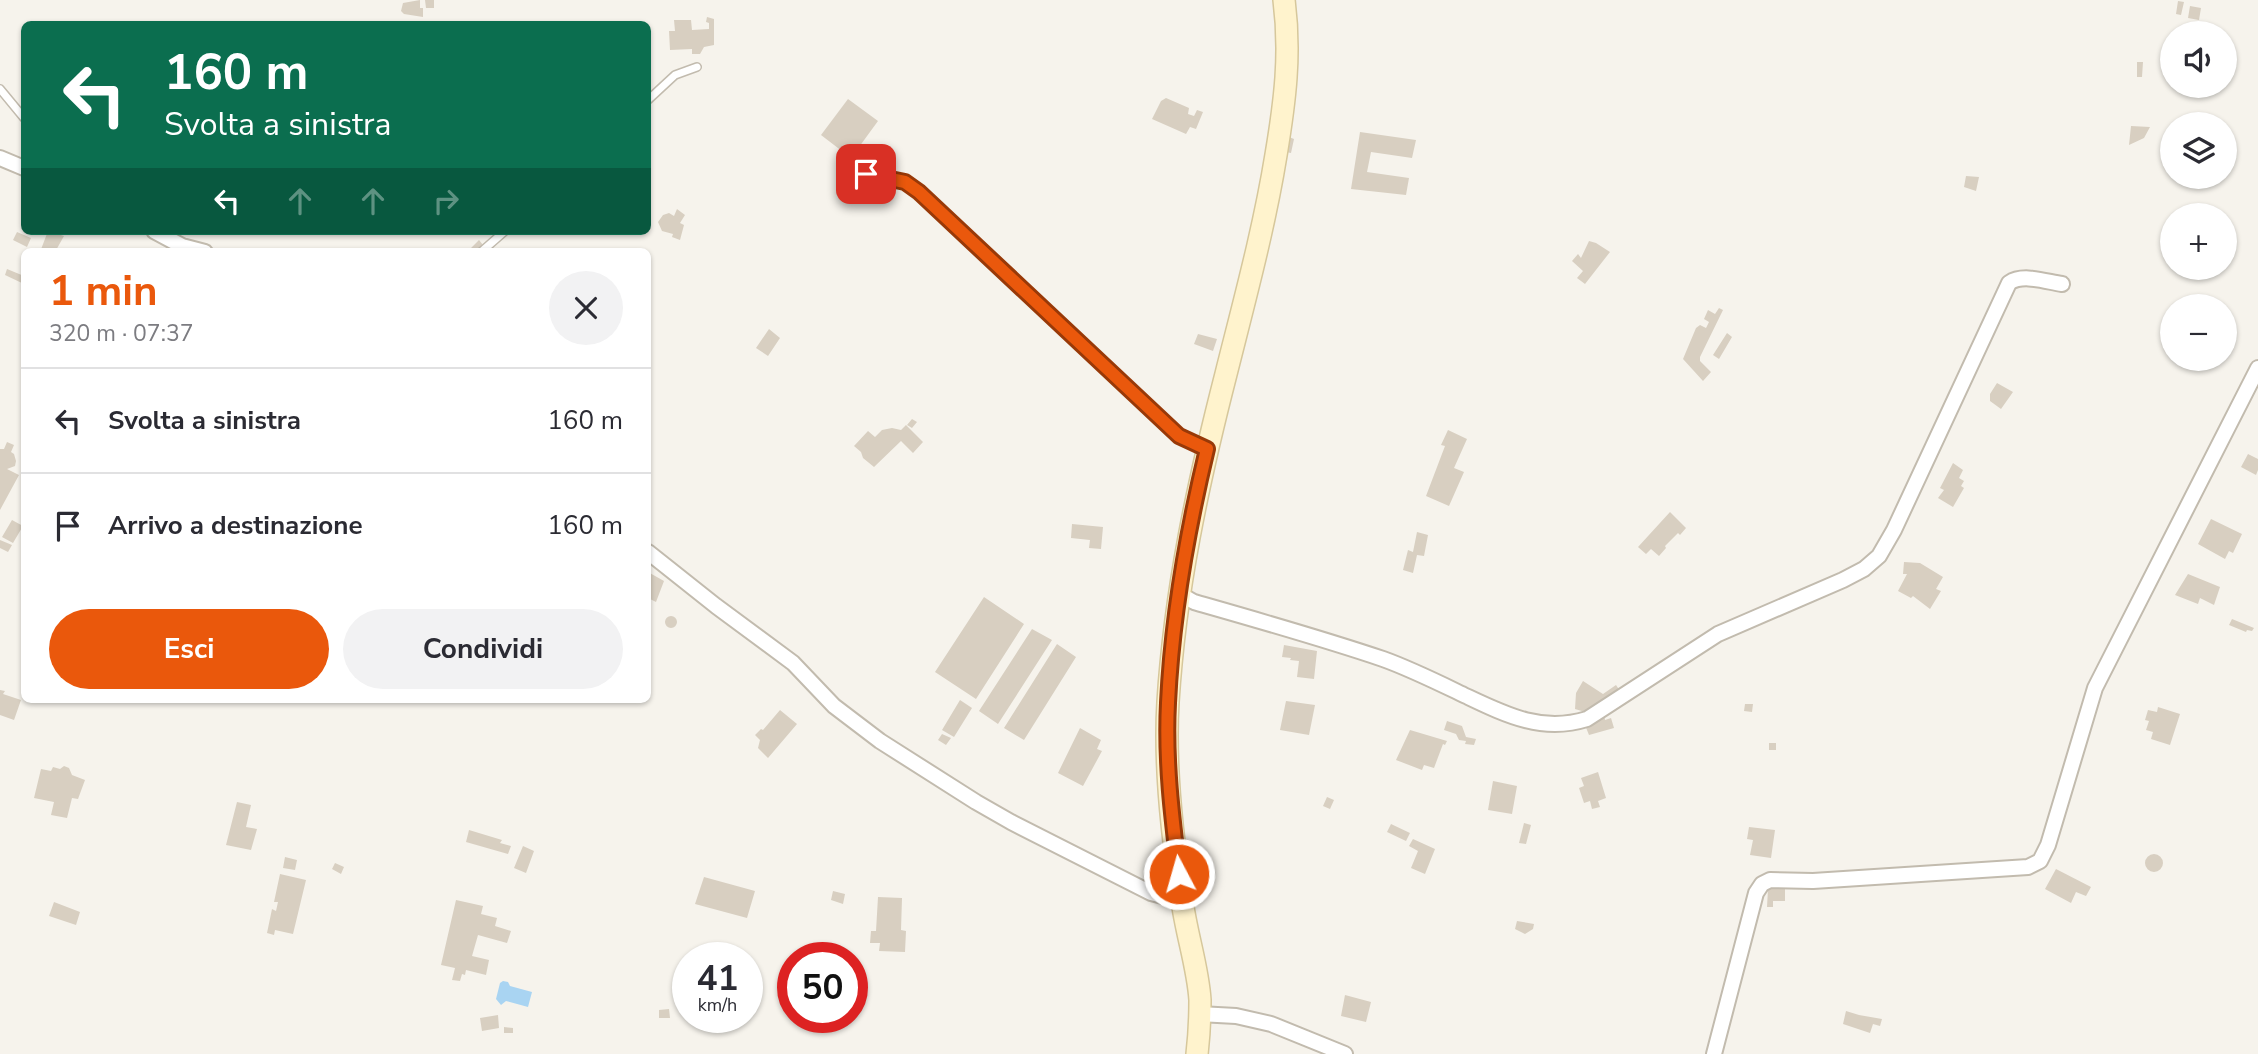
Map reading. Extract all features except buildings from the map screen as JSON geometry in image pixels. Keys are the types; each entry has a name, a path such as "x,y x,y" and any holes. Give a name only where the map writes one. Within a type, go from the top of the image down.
{"main road":[{"path":"1197,1054 1200,999 1182,901 1170,793 1168,704 1178,593 1207,449 1269,195 1288,72 1288,29 1284,0"}],"street":[{"path":"0,158 21,167"},
{"path":"161,235 190,248"},
{"path":"1178,593 1194,602 1385,660 1497,712 1523,720 1555,725 1569,725 1587,719 1718,634 1843,580 1864,569 1879,556 1894,530 2009,283 2024,279 2063,284"},
{"path":"1714,1054 1756,893 1762,884 1770,880 1813,881 2028,867 2040,861 2048,845 2095,688 2258,368"},
{"path":"651,554 793,663 834,706 880,741 1012,822 1151,893 1182,901"},
{"path":"1199,1014 1236,1016 1271,1024 1345,1054"}],"lane":[{"path":"651,97 675,75 696,67"},
{"path":"0,89 21,114"},
{"path":"858,167 866,174 905,182 919,192 1179,436 1207,449"},
{"path":"486,248 500,235"}],"water":[{"path":"503,981 510,986 532,992 528,1007 506,1001 501,1005 496,999"}],"route":[{"path":"866,174 905,182 919,192 1179,436 1207,449 1196,492 1178,593 1168,704 1170,793 1179,874"}]}
